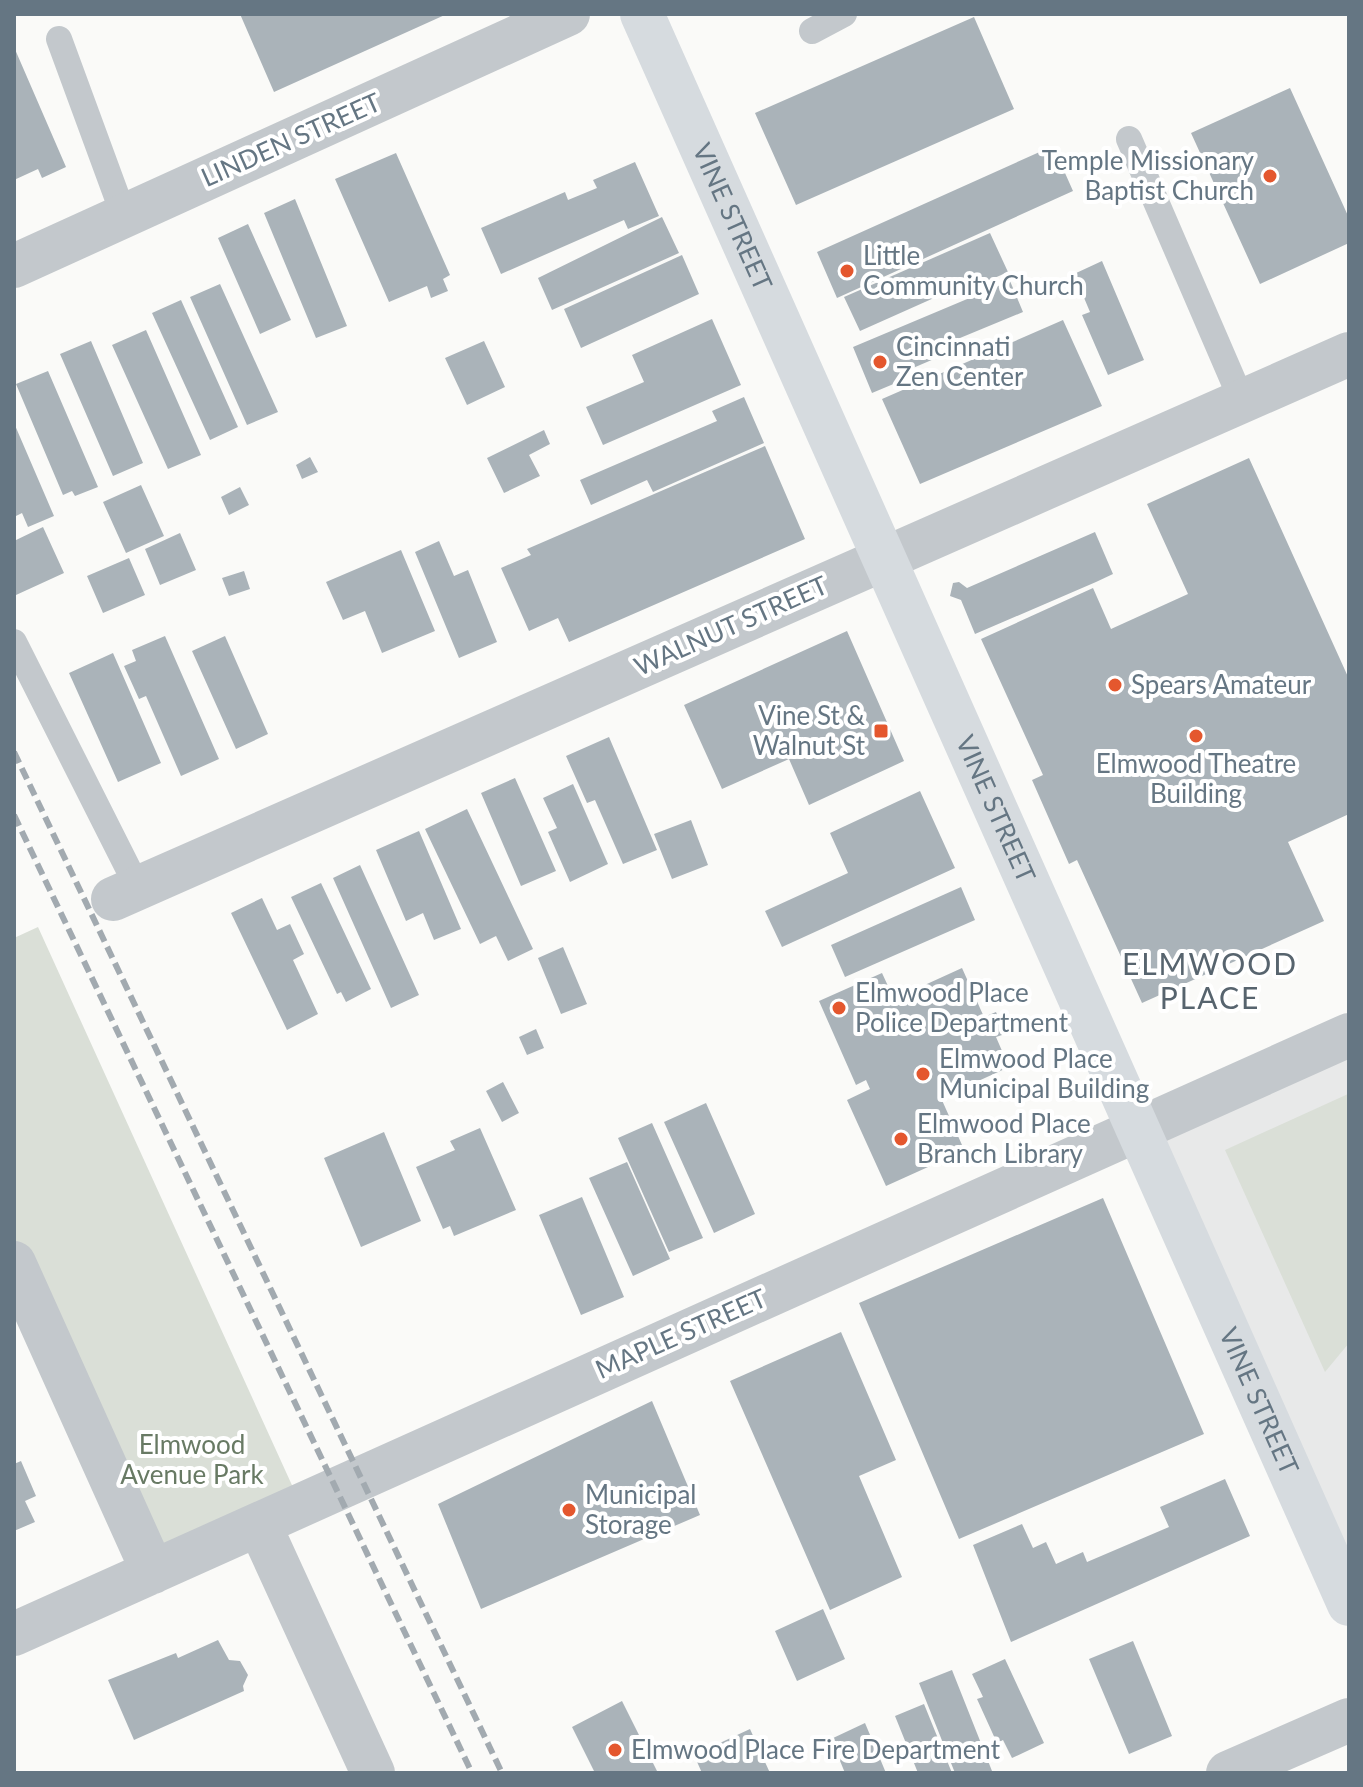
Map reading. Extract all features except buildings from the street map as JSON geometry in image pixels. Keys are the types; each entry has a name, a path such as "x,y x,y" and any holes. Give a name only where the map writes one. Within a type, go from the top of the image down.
{"main road":[{"name":"VINE STREET","path":"642,14 1349,1604"}],"street":[{"name":"LINDEN STREET","path":"14,266 568,14"},
{"name":"WALNUT STREET","path":"126,894 1349,354"},
{"name":"MAPLE STREET","path":"14,1634 1349,1035"},
{"path":"14,1263 153,1572"},
{"path":"259,1524 373,1773"},
{"path":"1228,1773 1349,1720"}],"lane":[{"path":"812,31 844,14"},
{"path":"59,39 124,216"},
{"path":"1129,139 1242,401"},
{"path":"14,642 126,894"}],"shaded area":[{"path":"1349,1035 1349,1604 1139,1129"}],"green space":[{"name":"Elmwood Avenue Park","path":"38,927 301,1505 153,1572 14,1263 14,938"},
{"path":"1348,1094 1349,1343 1325,1372 1225,1150"}],"railway":[{"path":"14,752 502,1773"},
{"path":"14,815 472,1773"}],"place":[{"name":"Temple Missionary Baptist Church","path":"1270,176"},
{"name":"Little Community Church","path":"847,271"},
{"name":"Cincinnati Zen Center","path":"880,362"},
{"name":"Spears Amateur","path":"1115,685"},
{"name":"Vine St & Walnut St","path":"881,731"},
{"name":"Elmwood Theatre Building","path":"1196,736"},
{"name":"Elmwood Place Police Department","path":"839,1008"},
{"name":"Elmwood Place Municipal Building","path":"923,1074"},
{"name":"Elmwood Place Branch Library","path":"901,1139"},
{"name":"Municipal Storage","path":"569,1510"},
{"name":"Elmwood Place Fire Department","path":"615,1750"}],"district":[{"name":"ELMWOOD PLACE","path":"1210,982"}]}
